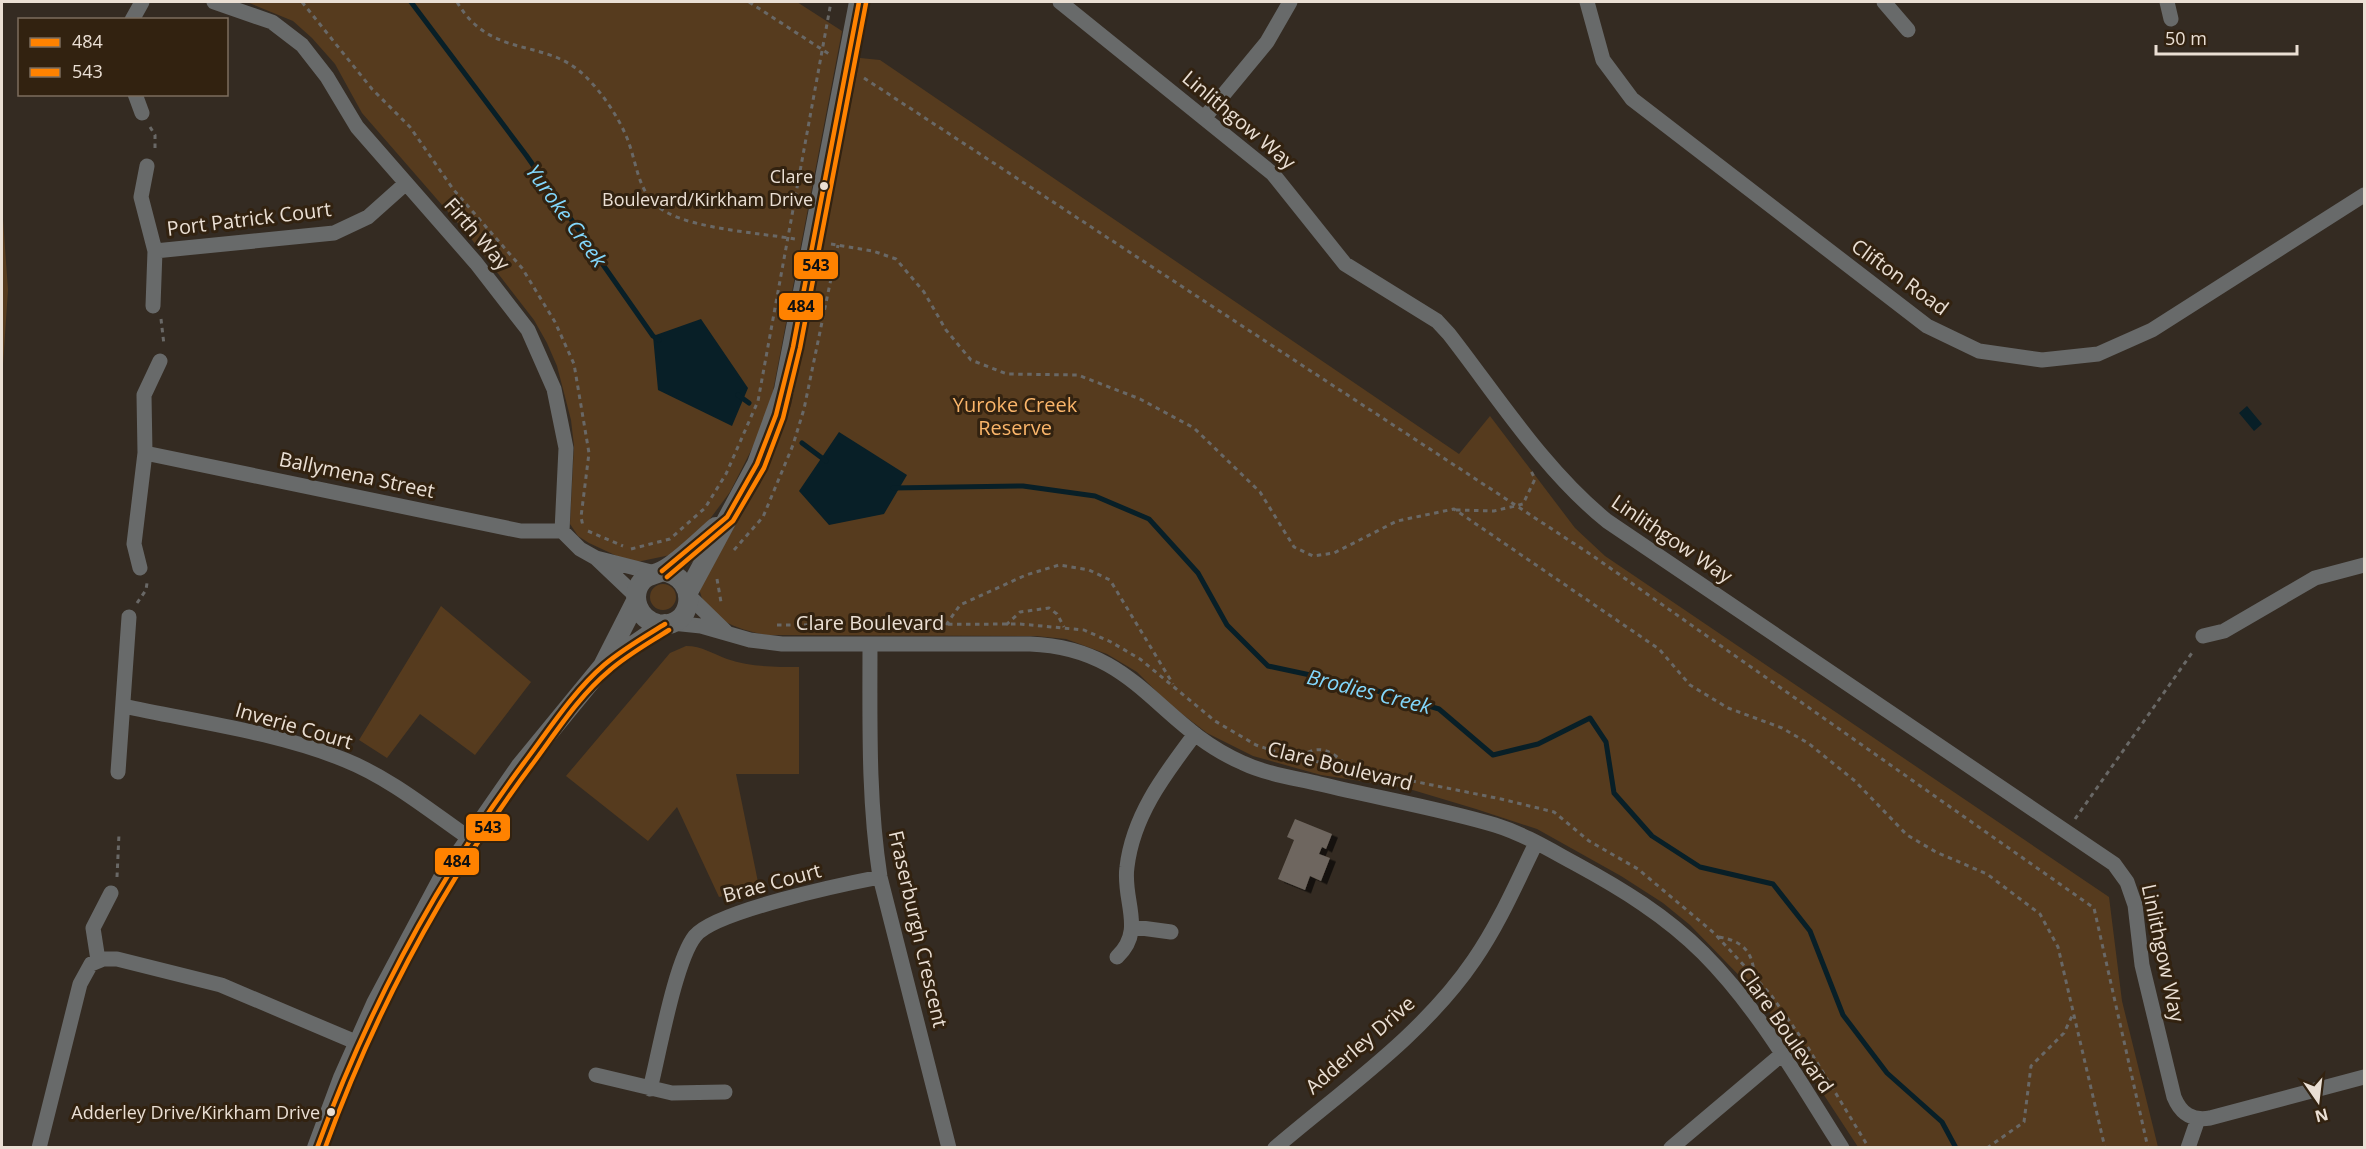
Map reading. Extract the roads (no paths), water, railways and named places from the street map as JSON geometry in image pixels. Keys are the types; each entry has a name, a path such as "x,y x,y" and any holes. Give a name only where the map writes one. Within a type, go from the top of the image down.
{"street":[{"path":"133,18 142,2"},
{"name":"Firth Way","path":"214,2 272,22 302,45 327,77 357,127 476,263 528,330 554,389 566,448 562,531"},
{"path":"603,666 685,612 689,594 757,464 777,414 814,242 859,2"},
{"name":"Linlithgow Way","path":"1060,2 1274,174 1345,264 1424,311 1449,334 1539,450 1593,510 2114,864 2127,882 2135,905 2142,964 2174,1097 2180,1110 2198,1119"},
{"path":"1205,117 1267,42 1282,21 1290,2"},
{"name":"Clifton Road","path":"1587,2 1603,60 1632,99 1927,326 1979,351 2042,360 2098,354 2152,330 2364,195"},
{"path":"1884,2 1908,30"},
{"path":"2167,2 2170,19"},
{"path":"136,96 142,113"},
{"name":"Port Patrick Court","path":"147,166 141,197 155,251 153,306"},
{"name":"Port Patrick Court","path":"155,251 334,233 368,217 405,184"},
{"path":"140,568 134,544 145,453 144,395 160,361"},
{"name":"Ballymena Street","path":"145,453 520,531 562,531"},
{"path":"317,1148 358,1043 399,957 469,838 549,729 603,666 636,599 642,581 658,572 727,518"},
{"path":"562,531 580,549 596,558 636,599 643,616 657,624 668,623"},
{"path":"596,558 679,577 689,594"},
{"path":"2203,636 2224,631 2315,578 2364,565"},
{"name":"Clare Boulevard","path":"689,594 726,632"},
{"path":"118,772 129,617"},
{"name":"Clare Boulevard","path":"668,623 726,632 766,643 1030,644 1070,648 1118,669 1195,734 1243,763 1290,777 1497,825 1536,843 1655,911 1702,952 1746,1002 1842,1148"},
{"name":"Fraserburgh Crescent","path":"870,644 870,778 872,816 880,877 949,1148"},
{"name":"Inverie Court","path":"123,706 282,741 347,761 374,775 469,838"},
{"path":"1117,957 1130,940 1134,927 1126,885 1130,848 1137,827 1156,787 1195,734"},
{"name":"Adderley Drive","path":"1275,1148 1420,1024 1474,960 1536,843"},
{"name":"Brae Court","path":"650,1089 684,956 695,935 703,928 730,914 880,877"},
{"path":"98,960 93,928 111,893"},
{"path":"1134,927 1171,932"},
{"path":"39,1148 80,984 87,968 98,960 117,959 221,985 358,1043"},
{"path":"1671,1148 1781,1055"},
{"path":"596,1075 650,1089 679,1093 725,1092"},
{"path":"2188,1148 2198,1119 2364,1077"}],"water":[{"path":"701,319 748,388 732,426 658,390 653,336"},
{"path":"2247,406 2262,424 2254,431 2239,413"},
{"path":"839,432 907,475 884,514 829,525 799,491"}],"waterway":[{"name":"Yuroke Creek","path":"411,2 526,155 653,336 659,340"},
{"name":"Yuroke Creek","path":"738,395 749,403"},
{"name":"Brodies Creek","path":"802,443 826,461"},
{"name":"Brodies Creek","path":"893,488 1023,486 1095,496 1149,519 1198,573 1227,625 1268,666 1357,685 1439,709 1493,755 1538,744 1590,718 1606,742 1614,793 1652,836 1700,867 1773,884 1810,931 1843,1015 1887,1073 1942,1122 1956,1148"}],"place":[{"name":"Clare Boulevard/Kirkham Drive","path":"824,186"},
{"name":"Adderley Drive/Kirkham Drive","path":"331,1112"}],"park label":[{"name":"Yuroke Creek Reserve","path":"1015,416"}]}
